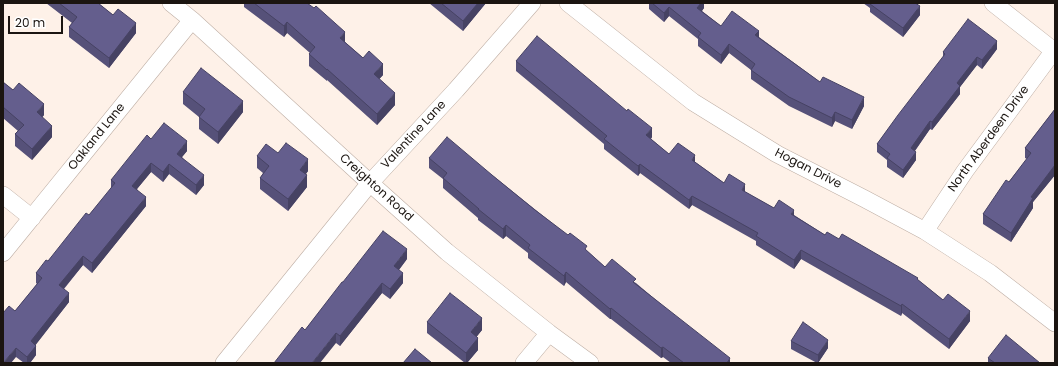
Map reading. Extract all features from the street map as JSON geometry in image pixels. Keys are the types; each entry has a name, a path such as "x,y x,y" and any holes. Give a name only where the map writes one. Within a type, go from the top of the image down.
{"street":[{"name":"Creighton Road","path":"171,3 192,20 447,252 548,333 590,363"},
{"name":"Valentine Lane","path":"224,363 370,183 456,90 532,3"},
{"name":"Hogan Drive","path":"568,3 693,102 777,154 865,198 925,231 990,273 1055,323"},
{"path":"993,3 1054,50"},
{"name":"Oakland Lane","path":"3,253 192,20"},
{"name":"North Aberdeen Drive","path":"925,231 965,171 1054,50"},
{"path":"3,195 32,218"},
{"path":"524,363 548,333"}],"building":[{"path":"59,3 98,3 113,15 118,9 136,23 109,58 69,27 77,17"},
{"path":"254,3 307,3 314,8 316,6 345,32 340,38 363,58 369,51 383,64 374,74 395,93 377,114 309,54 315,47 287,22 284,26"},
{"path":"441,3 478,3 463,21"},
{"path":"652,3 701,3 697,8 721,26 732,11 759,31 755,35 820,82 823,77 864,97 852,120 835,112 832,118 789,97 751,70 755,64 729,44 721,55 698,37 701,33 669,7 664,13"},
{"path":"870,3 915,3 920,6 903,28"},
{"path":"968,19 997,41 982,60 977,57 957,83 960,86 932,122 930,121 911,148 916,152 903,170 887,158 890,154 877,144 945,54 943,52"},
{"path":"537,36 627,111 628,109 652,128 646,135 669,154 678,143 695,155 692,160 724,183 729,174 745,184 742,190 774,208 779,200 794,210 791,214 825,235 827,232 839,239 842,234 918,278 917,279 943,300 948,294 970,311 949,339 902,304 901,306 801,250 794,260 756,236 758,233 692,196 689,200 640,164 638,166 604,139 607,136 516,61"},
{"path":"201,68 243,101 218,132 199,117 205,109 183,92"},
{"path":"3,82 13,90 19,83 44,104 37,112 52,126 32,149 15,134 24,125 3,107"},
{"path":"1055,109 1055,165 1031,197 1033,198 1011,233 983,214 1006,180 1009,182 1031,153 1025,148"},
{"path":"164,123 187,141 177,154 204,175 196,185 169,164 163,172 151,163 132,186 146,197 92,263 83,256 59,285 69,293 31,341 36,346 27,357 16,348 3,363 3,313 9,306 15,311 42,278 36,273 46,260 48,261 86,213 89,215 115,183 111,180 147,135 151,139"},
{"path":"447,137 535,210 568,235 570,233 587,246 585,249 605,267 612,259 636,279 633,282 730,358 727,363 684,363 663,347 661,348 611,308 610,309 566,272 564,276 528,248 530,245 506,225 503,229 478,209 443,178 447,173 429,158"},
{"path":"286,143 308,159 300,170 307,175 288,199 260,178 269,166 257,156 266,144 278,153"},
{"path":"383,231 407,249 394,266 403,273 390,289 382,283 340,336 336,333 312,363 274,363 302,327 305,330"},
{"path":"450,293 482,318 471,332 478,338 466,353 427,322"},
{"path":"803,322 828,340 818,355 791,341"},
{"path":"1006,335 1040,363 995,363 988,358"},
{"path":"415,349 432,363 403,363"}]}
